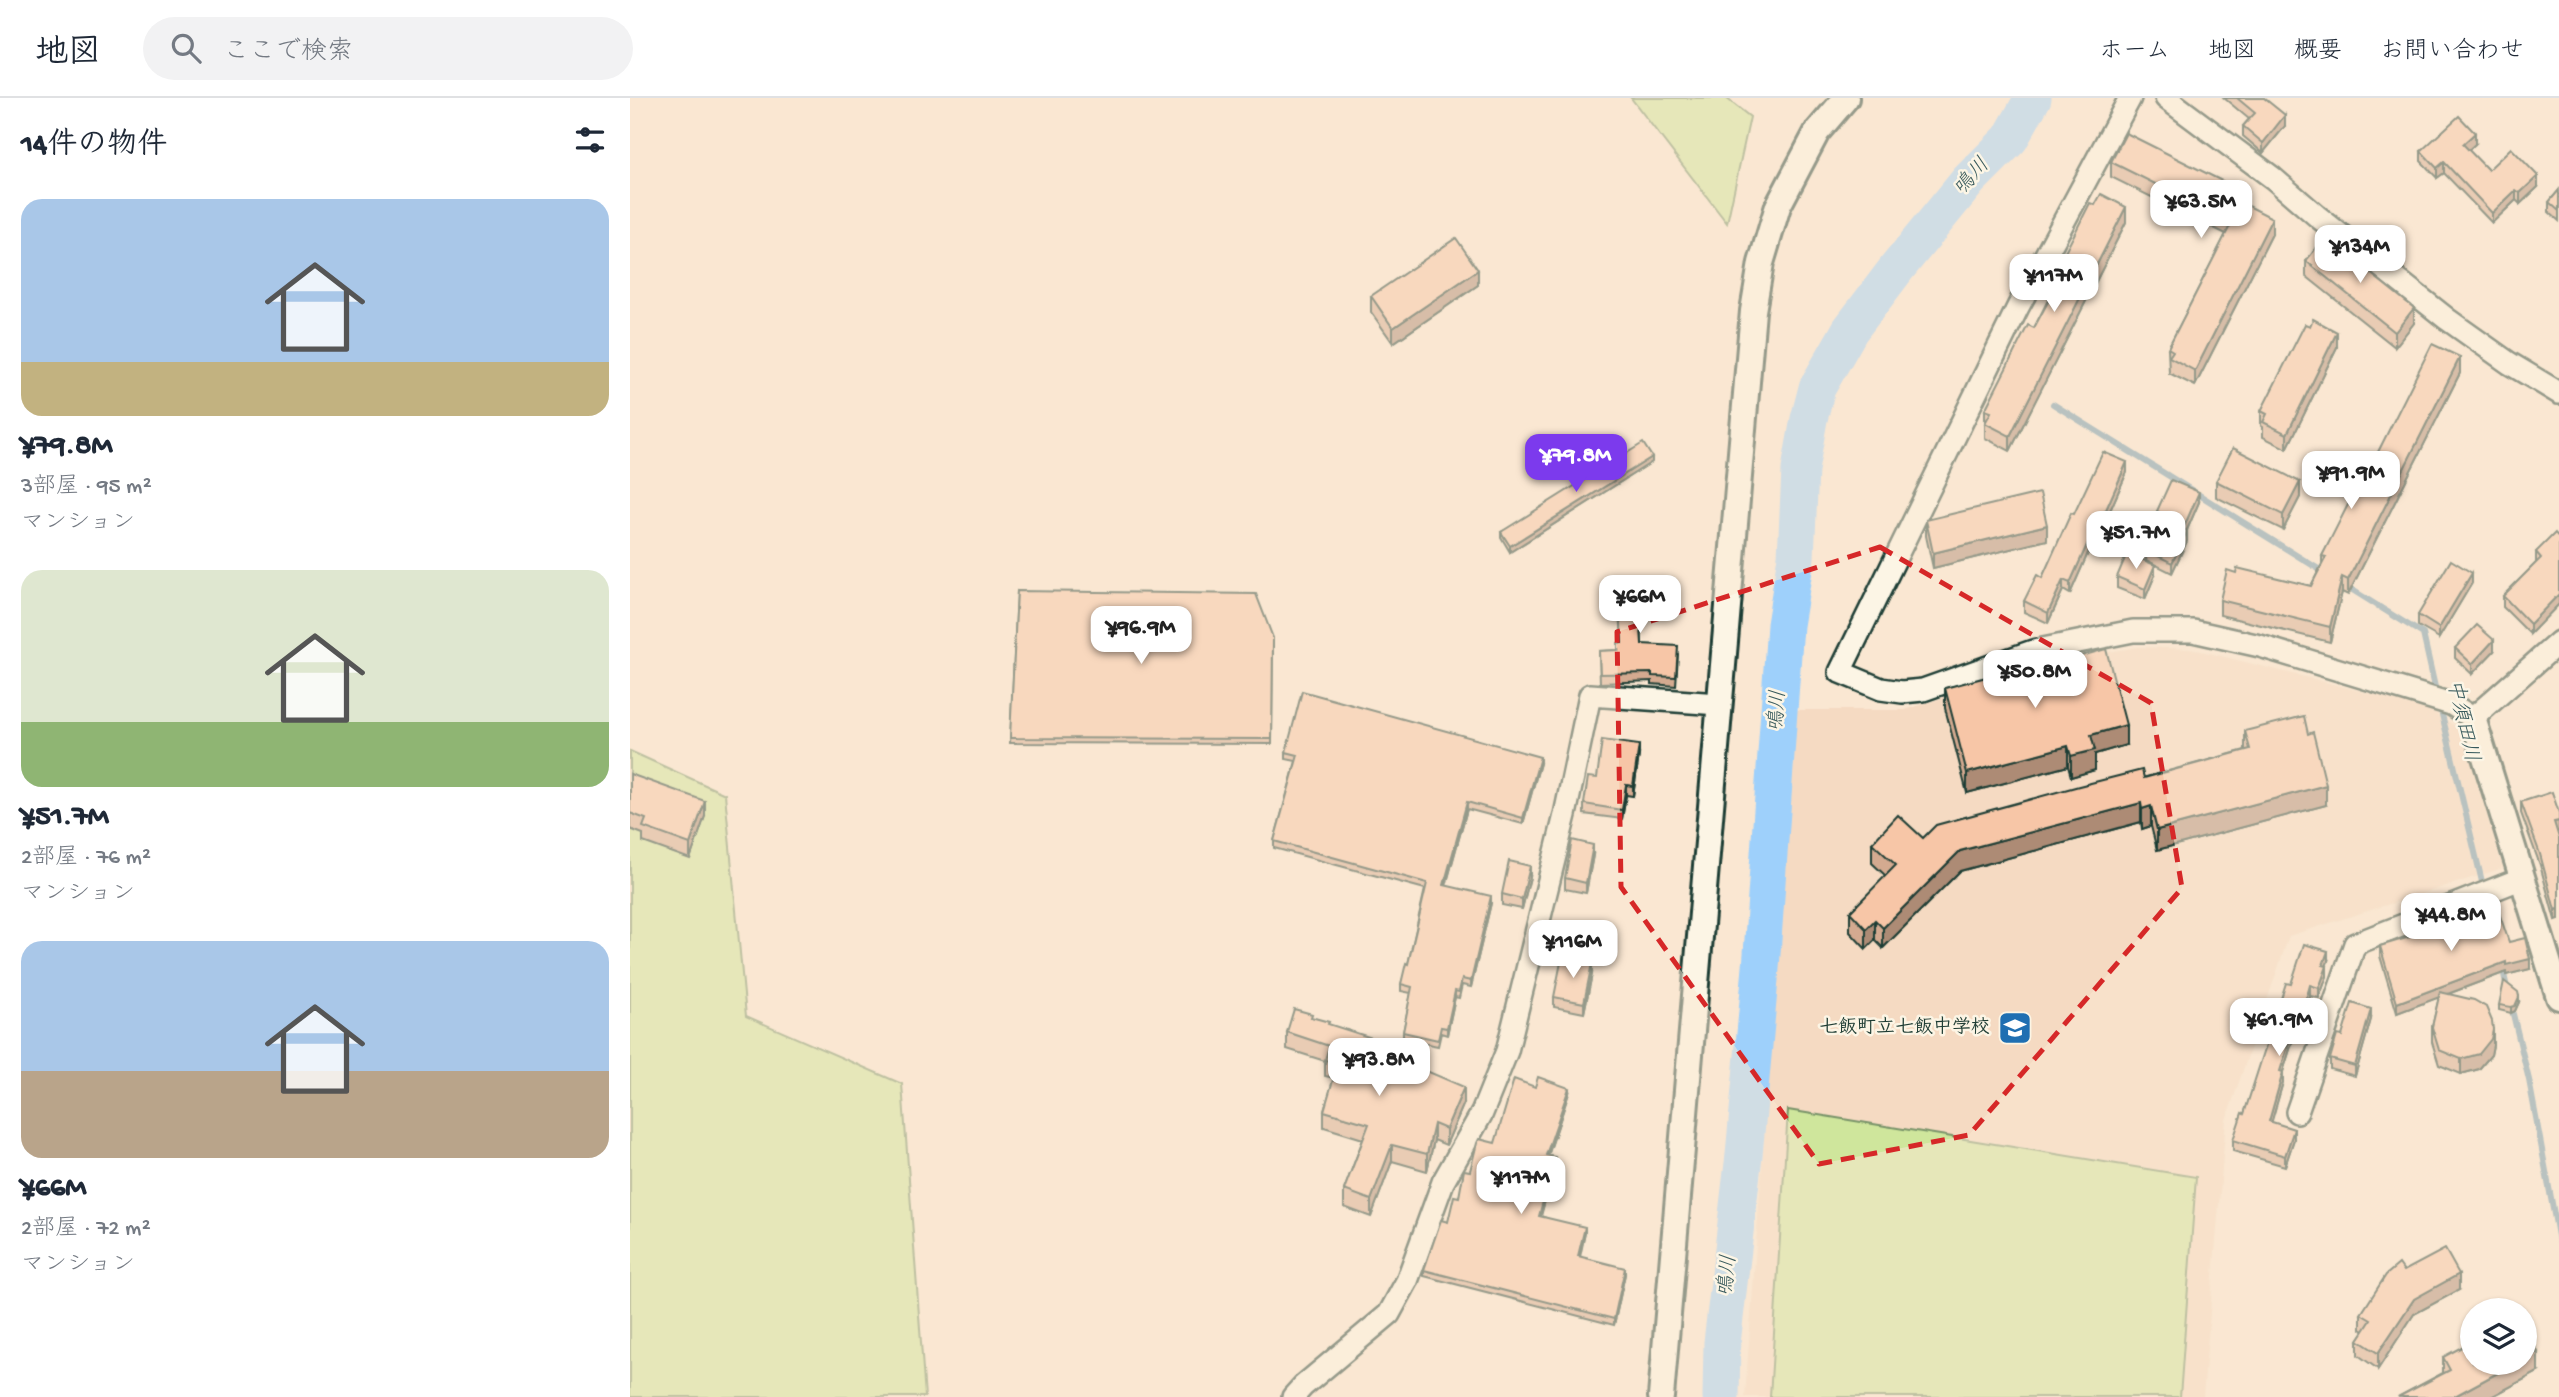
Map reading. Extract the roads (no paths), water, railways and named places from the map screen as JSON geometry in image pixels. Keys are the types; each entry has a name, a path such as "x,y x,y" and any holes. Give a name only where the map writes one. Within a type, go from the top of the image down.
{"street":[{"path":"1661,1397 1753,311 1761,263 1778,205 1817,132 1846,98"},
{"path":"2130,98 2018,307 1839,672 1881,689 1902,692 1923,690 2057,645 2133,631 2193,631 2260,646 2451,704 2473,718 2558,991"},
{"path":"2166,98 2273,178 2447,319 2509,363 2559,393"},
{"path":"2473,718 2559,642"},
{"path":"1293,1397 1389,1314 1407,1281 1443,1182 1482,1113 1507,1051 1565,815 1590,695 1719,704"},
{"path":"2297,1112 2355,944 2522,878"}],"waterway":[{"name":"鳴川","path":"1721,1397 1722,1343 1744,1155 1761,968 1785,625 1796,557 1800,470 1809,419 1817,388 1850,330 1969,180 2010,139 2033,98"},
{"name":"中須田川","path":"2053,404 2325,573"},
{"name":"中須田川","path":"2346,586 2423,634 2437,696"},
{"name":"中須田川","path":"2440,706 2484,890"},
{"name":"中須田川","path":"2502,965 2507,988"},
{"name":"中須田川","path":"2511,1006 2529,1080 2559,1241"}],"place":[{"name":"七飯町立七飯中学校","path":"2015,1028"}]}
